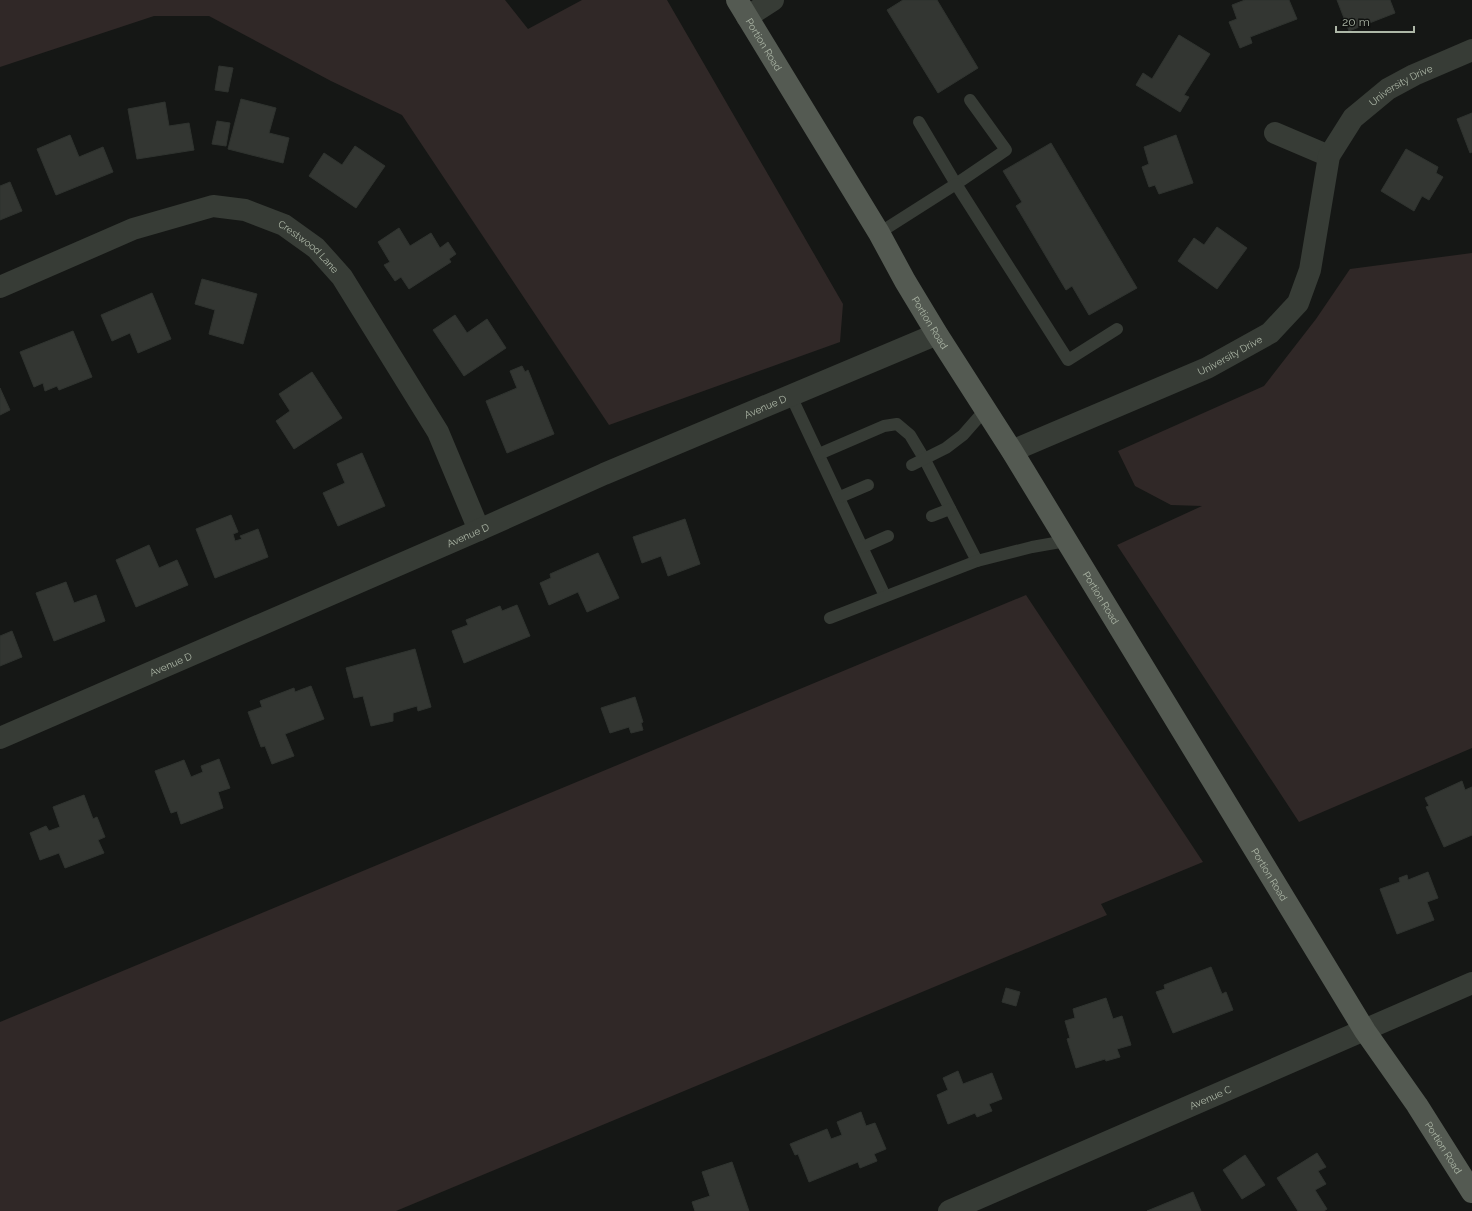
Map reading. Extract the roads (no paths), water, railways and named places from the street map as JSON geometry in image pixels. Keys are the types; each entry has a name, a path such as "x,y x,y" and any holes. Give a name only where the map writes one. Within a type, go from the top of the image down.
{"main road":[{"name":"Portion Road","path":"742,8 879,233 905,281 937,334 1012,450 1364,1031 1417,1106 1472,1192"}],"street":[{"path":"742,8 773,0"},
{"name":"University Drive","path":"1012,450 1207,368 1270,333 1298,302 1310,270 1329,156 1353,118 1388,89 1472,50"},
{"path":"1275,133 1329,156"},
{"name":"Crestwood Lane","path":"0,287 133,229 213,206 245,210 284,225 316,248 342,277 438,432 479,530"},
{"name":"Avenue D","path":"0,738 479,530 604,474 937,334"},
{"name":"Avenue C","path":"949,1211 1472,983"}],"lane":[{"path":"879,233 1006,150 970,100"},
{"path":"919,122 956,184 1068,360 1117,329"},
{"path":"791,396 840,497 885,596"},
{"path":"912,465 925,460 946,448 963,435 985,410"},
{"path":"819,454 884,426 897,424 910,435 925,460 977,561"},
{"path":"840,497 868,485"},
{"path":"932,516 950,509"},
{"path":"863,547 888,536"},
{"path":"830,618 977,561 1032,547 1066,541"}]}
